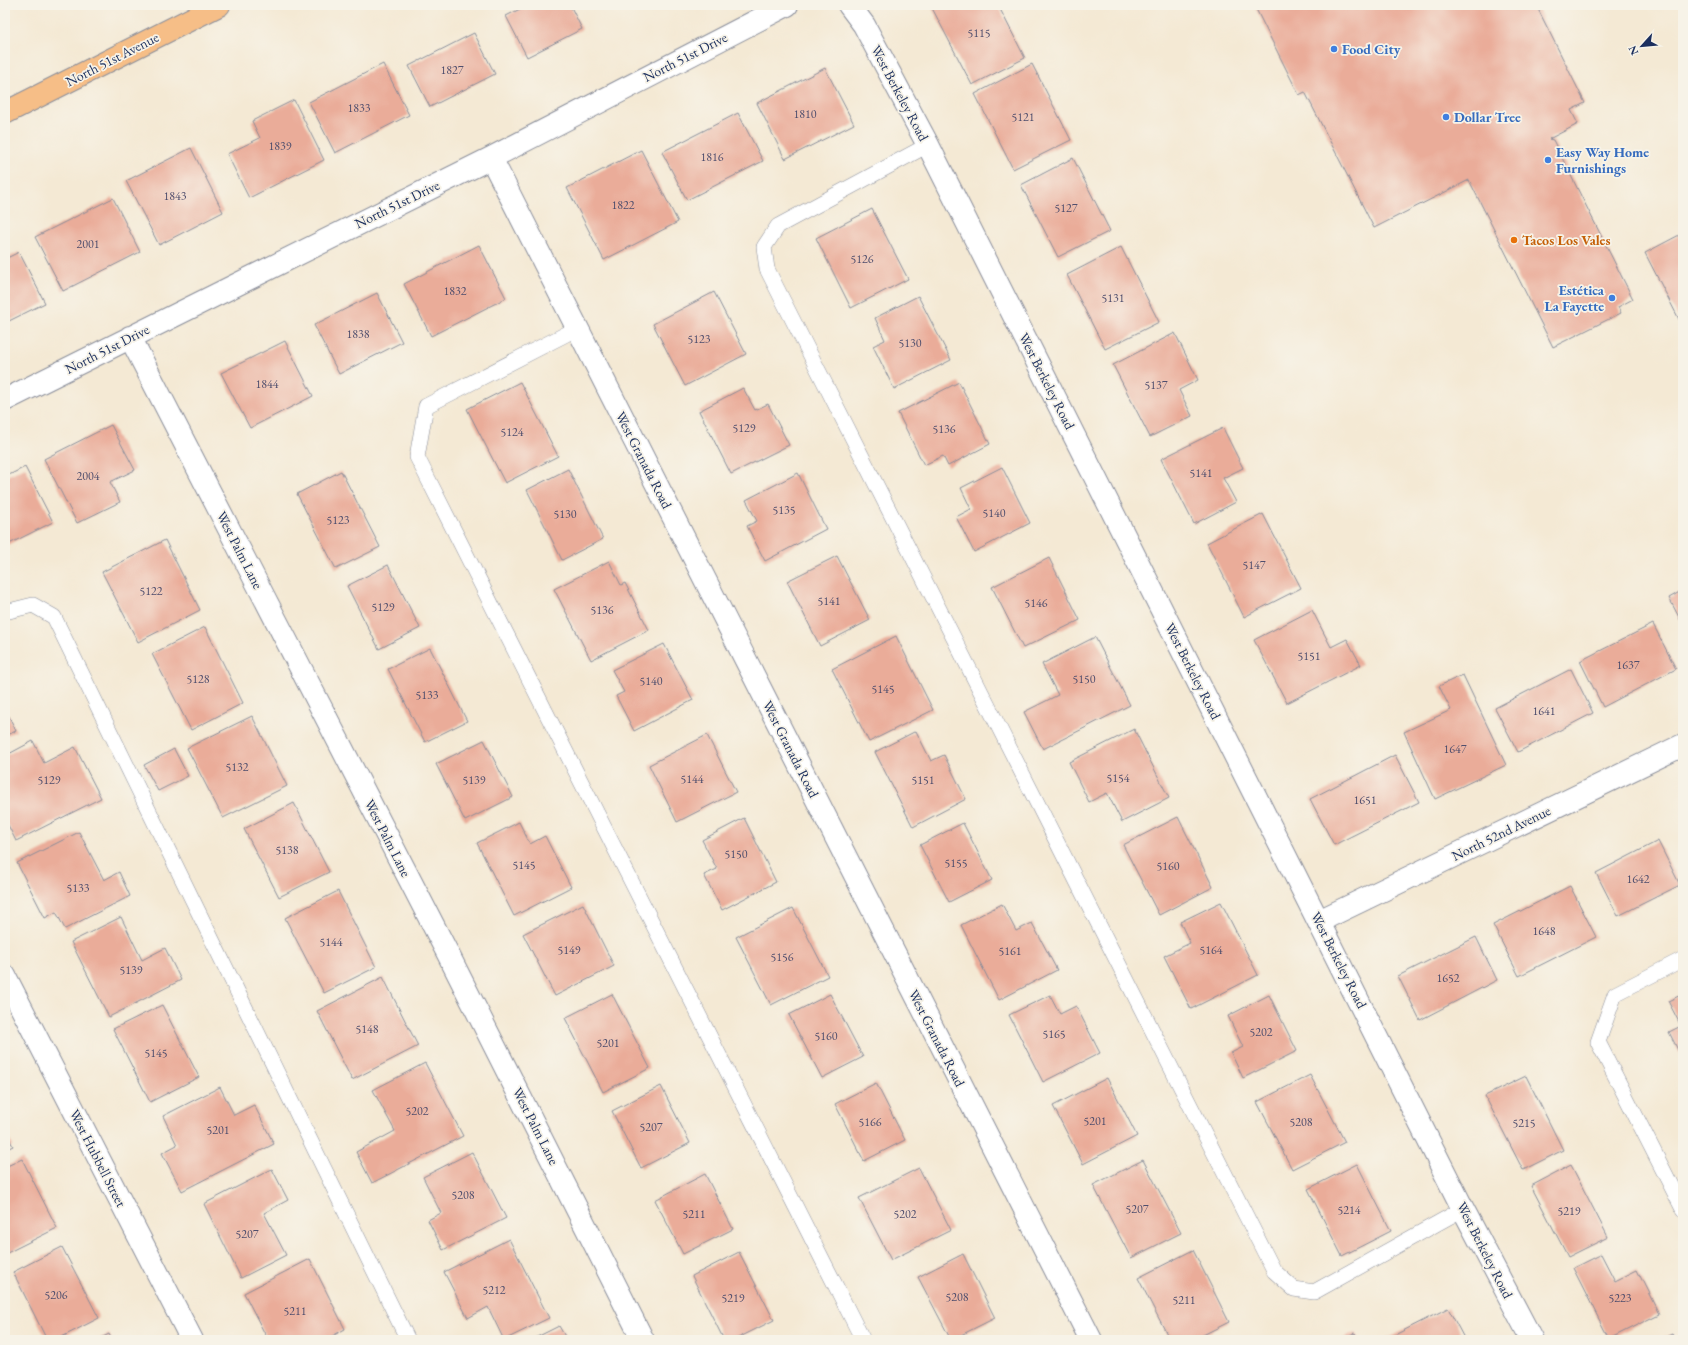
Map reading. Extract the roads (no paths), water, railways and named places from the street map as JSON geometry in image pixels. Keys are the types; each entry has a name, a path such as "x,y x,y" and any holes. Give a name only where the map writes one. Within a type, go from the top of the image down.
{"main road":[{"name":"North 51st Avenue","path":"5,113 219,5"}],"street":[{"name":"North 51st Drive","path":"5,400 491,158 787,5"},
{"name":"West Berkeley Road","path":"849,5 864,25 928,145 1463,1209 1532,1340"},
{"name":"West Granada Road","path":"491,158 1091,1340"},
{"name":"West Palm Lane","path":"130,337 446,950 644,1340"},
{"name":"North 52nd Avenue","path":"1319,921 1681,753"},
{"name":"West Hubbell Street","path":"5,976 192,1340"}],"lane":[{"path":"928,145 778,226 764,246 767,269 774,283 1274,1271 1294,1289 1314,1292 1463,1209"},
{"path":"578,328 426,406 417,457 863,1340"},
{"path":"5,612 33,605 54,617 408,1340"},
{"path":"1683,959 1615,994 1598,1042 1683,1209"}],"place":[{"name":"Food City","path":"1334,49"},
{"name":"Dollar Tree","path":"1446,117"},
{"name":"Easy Way Home Furnishings","path":"1548,160"},
{"name":"Tacos Los Vales","path":"1514,240"},
{"name":"Estética La Fayette","path":"1612,298"}]}
